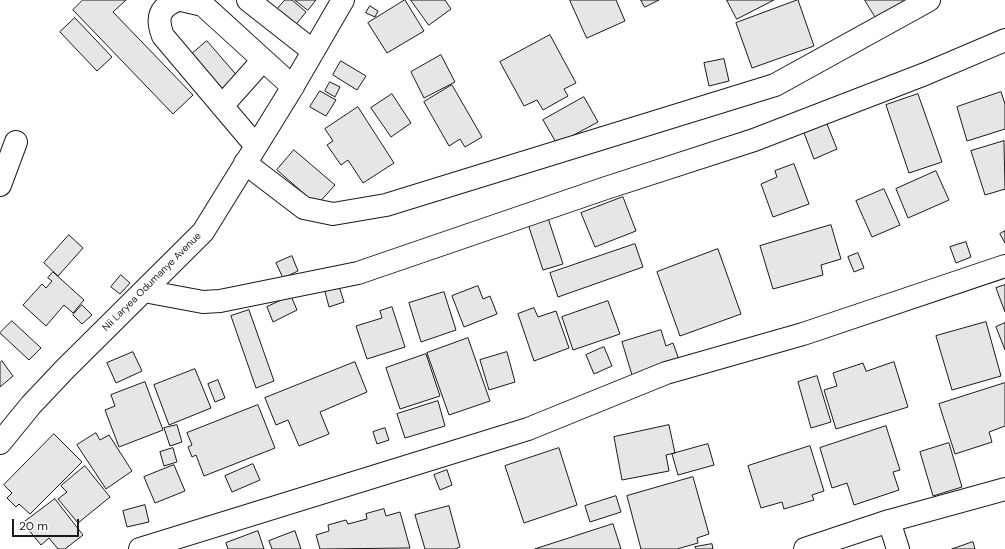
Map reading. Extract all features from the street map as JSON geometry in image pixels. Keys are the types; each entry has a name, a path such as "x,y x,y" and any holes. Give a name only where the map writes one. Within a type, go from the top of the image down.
{"street":[{"path":"177,0 168,4 160,13 159,26 164,36 222,106 250,155 304,208 333,214 386,205 775,85 929,0"},
{"path":"181,0 203,6 293,87"},
{"path":"248,0 313,51"},
{"name":"Nii Laryea Odumanye Avenue","path":"0,443 30,405 65,368 203,232 293,87 343,0"},
{"path":"144,291 203,302 220,301 358,273 606,188 754,140 925,74 1005,40"},
{"path":"222,106 263,60"},
{"path":"0,185 16,142"},
{"path":"140,549 528,429 666,373 803,334 1005,266"},
{"path":"805,549 889,522 1005,489"},
{"path":"889,522 898,549"}],"building":[{"path":"83,0 126,0 113,12 193,95 173,114 73,10"},
{"path":"285,0 292,0 306,12 294,27 275,12"},
{"path":"295,0 316,0 308,10"},
{"path":"405,0 424,31 387,53 368,23"},
{"path":"411,0 445,0 451,9 429,25"},
{"path":"570,0 616,0 625,21 587,38"},
{"path":"641,0 659,0 645,7"},
{"path":"727,0 774,0 737,19"},
{"path":"798,0 814,46 752,68 736,23"},
{"path":"865,0 907,0 876,18"},
{"path":"370,6 378,11 375,17 366,13"},
{"path":"75,18 112,57 97,71 60,32"},
{"path":"550,35 576,83 564,89 568,96 543,110 537,100 524,106 500,62"},
{"path":"207,41 240,79 220,97 187,58"},
{"path":"441,55 455,82 424,98 411,72"},
{"path":"724,59 729,81 709,86 704,63"},
{"path":"341,61 366,76 357,90 333,75"},
{"path":"330,82 340,87 335,97 325,91"},
{"path":"452,85 482,137 465,147 460,139 449,146 424,102"},
{"path":"320,91 336,100 326,116 310,107"},
{"path":"1001,92 1005,104 1005,129 967,141 957,107"},
{"path":"392,94 411,123 391,137 371,108"},
{"path":"918,94 942,162 909,173 886,105"},
{"path":"584,97 598,122 557,144 543,120"},
{"path":"358,107 394,163 363,183 348,160 341,165 327,145 333,141 325,129"},
{"path":"827,124 837,149 814,159 804,133"},
{"path":"1004,141 1005,189 985,195 971,151"},
{"path":"294,150 335,185 317,205 277,170"},
{"path":"794,164 809,204 773,217 761,184 777,177 775,171"},
{"path":"936,171 949,200 908,218 896,189"},
{"path":"884,189 900,225 872,237 856,201"},
{"path":"623,197 636,231 595,247 581,213"},
{"path":"547,215 563,264 543,270 527,221"},
{"path":"831,225 841,259 821,265 823,275 773,289 760,246"},
{"path":"1005,231 1005,243 1000,234"},
{"path":"69,235 83,248 58,276 44,263"},
{"path":"966,242 971,257 956,263 950,247"},
{"path":"635,244 643,267 558,297 550,273"},
{"path":"718,249 741,314 680,336 657,272"},
{"path":"858,253 864,268 854,272 848,257"},
{"path":"292,256 298,271 283,278 276,263"},
{"path":"53,272 84,300 73,313 64,305 46,326 23,305 42,284 46,288 52,281 48,278"},
{"path":"121,275 130,283 120,294 111,287"},
{"path":"338,283 344,302 329,307 324,288"},
{"path":"1005,285 1005,312 996,288"},
{"path":"478,286 483,299 490,296 497,314 464,327 452,296"},
{"path":"444,292 456,330 421,342 409,303"},
{"path":"291,296 297,310 273,322 267,307"},
{"path":"608,301 620,334 573,350 562,317"},
{"path":"82,305 92,315 82,324 73,315"},
{"path":"392,307 405,347 367,359 356,326 382,318 380,311"},
{"path":"534,308 538,317 556,311 569,348 534,361 518,314"},
{"path":"249,310 274,381 256,388 231,316"},
{"path":"12,321 41,348 29,360 0,333"},
{"path":"986,322 1001,376 952,390 936,336"},
{"path":"1005,323 1005,350 996,327"},
{"path":"661,330 666,346 673,343 679,360 632,375 622,342"},
{"path":"468,338 490,401 449,415 427,353"},
{"path":"604,347 612,366 594,374 586,355"},
{"path":"133,352 142,371 116,383 107,363"},
{"path":"507,352 515,382 489,390 480,360"},
{"path":"426,354 440,396 400,409 386,368"},
{"path":"2,361 13,376 0,387 0,363"},
{"path":"355,362 367,392 320,412 329,434 299,446 288,420 276,425 265,398"},
{"path":"894,362 908,407 836,429 824,390 837,386 833,373 863,363 866,371"},
{"path":"195,369 211,408 169,425 154,385"},
{"path":"817,376 831,422 811,428 798,382"},
{"path":"218,380 225,398 215,402 208,384"},
{"path":"145,382 163,430 119,447 105,410 115,406 111,395"},
{"path":"1005,383 1005,426 989,432 992,442 955,454 939,404"},
{"path":"438,401 445,426 405,438 397,414"},
{"path":"258,405 275,448 204,476 196,455 192,457 188,447 192,445 187,433"},
{"path":"177,425 182,442 170,446 164,428"},
{"path":"669,425 675,453 666,455 669,471 622,480 614,437"},
{"path":"886,426 900,470 893,472 899,490 854,505 847,483 832,488 820,448"},
{"path":"385,428 389,440 377,444 373,432"},
{"path":"96,433 100,440 109,435 132,471 106,489 77,445"},
{"path":"54,434 82,462 30,514 19,504 16,507 7,498 12,493 4,485"},
{"path":"949,443 962,487 933,496 920,452"},
{"path":"708,444 714,465 678,475 672,454"},
{"path":"810,446 824,491 812,495 814,500 784,509 782,502 761,508 748,466"},
{"path":"173,448 177,462 164,466 160,452"},
{"path":"559,448 577,505 524,523 505,466"},
{"path":"253,464 260,480 232,492 225,476"},
{"path":"174,465 185,491 155,503 144,477"},
{"path":"85,466 110,497 78,523 58,499 67,492 61,486"},
{"path":"447,470 452,485 440,490 434,475"},
{"path":"693,477 709,534 697,538 698,543 677,549 641,549 627,496"},
{"path":"616,496 621,512 590,522 585,506"},
{"path":"55,499 83,535 65,549 58,549 49,538 41,545 23,523"},
{"path":"145,505 149,522 127,527 123,511"},
{"path":"449,506 460,547 455,549 425,549 415,515"},
{"path":"384,509 386,516 400,512 410,548 320,549 316,535 329,531 328,525 346,520 348,524 367,519 366,514"},
{"path":"613,524 621,549 535,549"},
{"path":"258,531 264,549 228,549 226,543"},
{"path":"295,531 301,549 272,549 269,541"},
{"path":"973,542 975,549 952,549"},
{"path":"712,544 713,549 696,549 695,547"}]}
